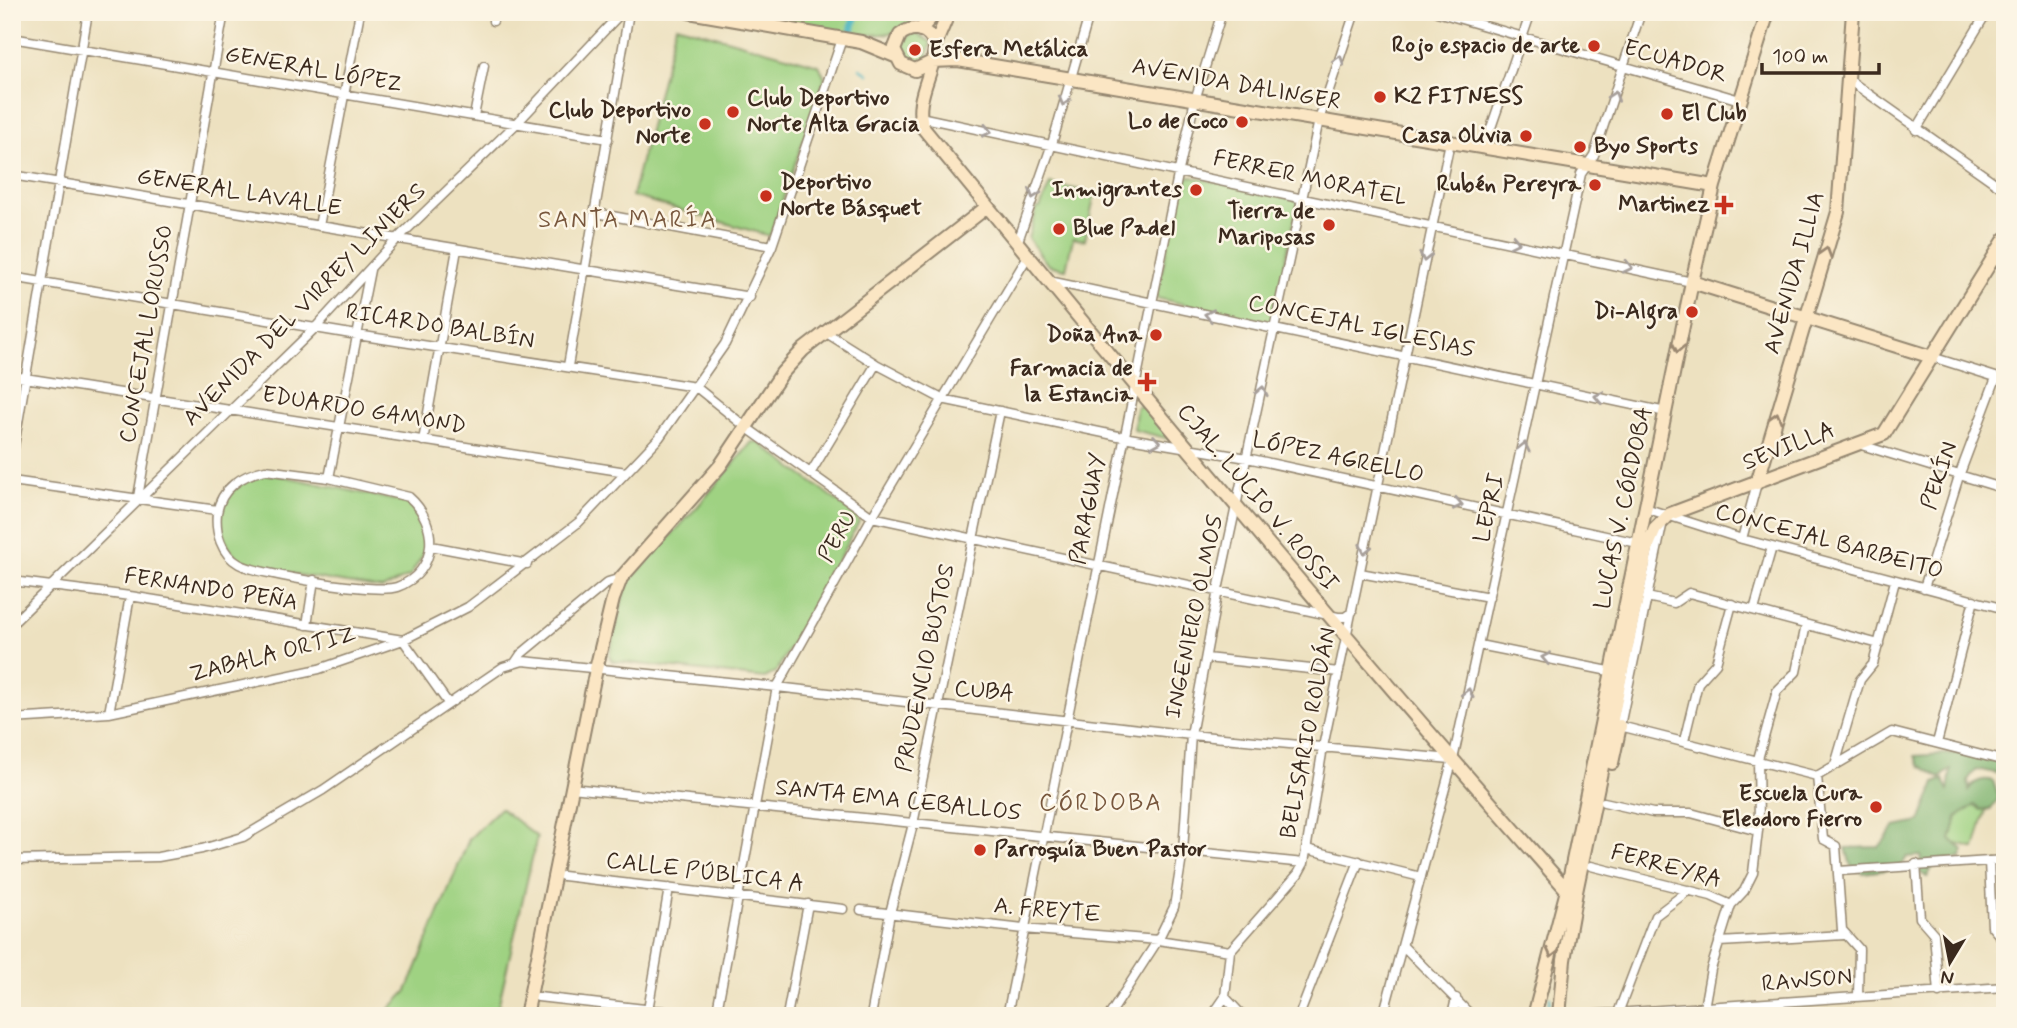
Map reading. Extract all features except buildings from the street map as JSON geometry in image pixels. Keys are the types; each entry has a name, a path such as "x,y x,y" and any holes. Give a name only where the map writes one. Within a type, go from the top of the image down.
{"street":[{"path":"12,458 88,12"},
{"name":"CONCEJAL LORUSSO","path":"138,497 224,12"},
{"path":"319,226 360,12"},
{"name":"AVENIDA DEL VIRREY LINIERS","path":"12,624 138,497 314,328 397,239 517,124 622,12"},
{"path":"568,366 629,12"},
{"path":"690,12 861,42 896,41 908,30 920,30 929,34 933,54"},
{"path":"762,26 766,12"},
{"path":"920,30 936,12"},
{"path":"920,111 933,54 949,12"},
{"path":"1017,244 1052,144 1090,12"},
{"name":"PARAGUAY","path":"1007,1016 1041,837 1179,170 1195,100 1222,12"},
{"name":"INGENIERO OLMOS","path":"1109,1016 1158,940 1174,907 1183,851 1191,735 1218,590 1319,120 1355,12"},
{"name":"ECUADOR","path":"1437,12 1740,100"},
{"path":"1484,148 1531,12"},
{"name":"LEPRI","path":"1383,1016 1479,645 1538,384 1581,174 1587,167 1641,12"},
{"name":"LUCAS V. CÓRDOBA","path":"1622,673 1638,543 1692,282 1714,186 1768,12"},
{"name":"AVENIDA ILLIA","path":"1742,539 1838,212 1853,12"},
{"path":"1916,130 1987,12"},
{"name":"GENERAL LÓPEZ","path":"12,38 608,139"},
{"name":"ZABALA ORTIZ","path":"12,719 108,713 319,668 403,640 468,607 579,522 659,438 725,344 750,298 772,246 842,39"},
{"path":"895,56 896,41"},
{"path":"861,42 895,56 901,64 912,70 933,54"},
{"name":"AVENIDA DALINGER","path":"933,54 1587,167 1714,186"},
{"path":"474,116 484,66"},
{"name":"CJAL. LUCIO V. ROSSI","path":"912,70 921,87 920,111 924,129 1347,638 1451,759 1572,891"},
{"path":"1849,80 1916,130 2005,190"},
{"name":"FERRER MORATEL","path":"920,111 1052,144 1692,282"},
{"name":"BELISARIO ROLDÁN","path":"1230,951 1298,874 1304,863 1323,747 1450,142"},
{"name":"GENERAL LAVALLE","path":"12,175 750,298"},
{"path":"526,1016 596,669 613,599 621,579 720,466 782,373 825,332 987,207"},
{"path":"596,213 772,246"},
{"path":"1857,444 1884,434 2005,239"},
{"path":"424,441 457,249"},
{"name":"PERU","path":"716,1016 777,687 872,517 1028,256"},
{"path":"329,478 370,270"},
{"name":"RICARDO BALBÍN","path":"12,277 357,335 696,387"},
{"name":"CONCEJAL IGLESIAS","path":"1048,280 1666,412"},
{"path":"1692,282 2001,379"},
{"name":"LÓPEZ AGRELLO","path":"825,332 876,364 942,399 1123,437 1247,458 1638,543"},
{"path":"810,474 876,364"},
{"name":"EDUARDO GAMOND","path":"12,376 626,472"},
{"name":"PEKÍN","path":"1924,588 1959,476 2001,379"},
{"path":"696,387 747,428 872,517 1328,615 1345,617 1352,612"},
{"name":"PRUDENCIO BUSTOS","path":"872,1016 890,913 913,824 1000,411"},
{"name":"SEVILLA","path":"1670,514 1857,444 2005,489"},
{"path":"265,470 329,478 409,497 425,516 430,527 431,546 424,564 412,578 398,587 372,590 239,564 220,542 216,529 218,510 229,487 254,472 265,470"},
{"path":"12,481 218,510"},
{"name":"CONCEJAL BARBEITO","path":"1646,508 1670,514 1685,523 2005,609"},
{"path":"1670,514 1660,532 1647,597 1622,673 1620,726 1817,776 1892,732 2005,761"},
{"name":"LUCAS V. CÓRDOBA","path":"1536,1016 1572,891 1651,537 1670,514"},
{"path":"1638,543 1651,537"},
{"path":"431,546 527,564"},
{"path":"1754,610 1772,547"},
{"path":"1360,573 1489,597"},
{"path":"12,860 158,857 202,849 243,837 323,790 448,704 515,663 521,654 602,586 621,579"},
{"path":"307,625 314,580"},
{"name":"FERNANDO PEÑA","path":"12,581 130,596 403,640"},
{"path":"1835,765 1860,680 1873,664 1895,581"},
{"path":"1647,597 1674,603 1689,593 1879,644"},
{"path":"108,713 130,596"},
{"path":"1937,743 1974,600"},
{"path":"1684,741 1698,682 1716,663 1732,604"},
{"path":"1703,1008 1731,905 1744,891 1753,873 1758,831 1758,759 1777,691 1796,672 1806,625"},
{"path":"403,640 448,704"},
{"path":"1479,645 1622,673"},
{"path":"1206,658 1339,672"},
{"name":"CUBA","path":"515,663 777,687 1191,735 1451,759"},
{"name":"LUCAS V. CÓRDOBA","path":"1564,971 1571,961 1620,726"},
{"path":"1817,776 1823,839 1836,846 1844,935 1859,949 1858,996"},
{"name":"SANTA EMA CEBALLOS","path":"571,788 1304,863"},
{"path":"1604,802 1653,813 1691,813 1758,831"},
{"path":"1306,849 1421,877"},
{"path":"1839,872 1916,864 2005,860"},
{"path":"1299,1016 1359,861"},
{"path":"1989,861 1992,927 2005,942"},
{"path":"1916,864 1920,918 1934,934 1939,993"},
{"name":"FERREYRA","path":"1591,866 1689,890 1731,905"},
{"name":"CALLE PÚBLICA A","path":"564,876 843,908"},
{"path":"647,1012 669,888"},
{"path":"1618,1013 1655,916 1689,890"},
{"name":"LUCAS V. CÓRDOBA","path":"1559,1016 1572,891"},
{"path":"787,1016 808,904"},
{"name":"A. FREYTE","path":"861,910 1023,929 1158,940 1230,951"},
{"path":"1719,942 1844,935"},
{"path":"1403,946 1472,1016"},
{"path":"1212,1016 1225,997 1230,951"},
{"name":"RAWSON","path":"1571,1016 1703,1008 1726,1011 1858,996 2005,987"},
{"path":"538,997 647,1012 707,1016"},
{"path":"1225,997 1243,1016"},
{"path":"1452,1016 1456,998"},
{"path":"1536,1016 1552,1016"}],"green space":[{"path":"771,12 929,12 914,24 896,32 876,35 831,32 768,21"},
{"name":"Club Deportivo Norte Alta Gracia","path":"676,25 819,65 825,78 770,236 632,196"},
{"path":"914,32 931,42 926,63 904,64 898,43"},
{"path":"1183,175 1299,200 1271,323 1156,298"},
{"name":"Blue Padel","path":"1050,184 1095,193 1085,240 1073,238 1066,269 1048,265 1028,238 1037,208 1040,208"},
{"path":"1142,405 1174,440 1134,430 1136,408"},
{"path":"752,442 758,442 857,516 859,522 776,672 765,678 612,661 609,656 625,589 632,578"},
{"path":"273,474 412,504 424,523 424,553 410,576 382,589 247,566 233,553 225,539 221,524 223,509 229,496 240,485 254,477"},
{"path":"1958,753 2005,764 2005,775 1976,769 1968,780 1969,790 1979,781 1993,781 1999,798 1991,809 1981,810 1975,805 1957,817 1951,840 1964,851 1961,858 1936,861 1927,877 1919,872 1921,856 1907,857 1900,868 1863,873 1851,866 1846,848 1879,847 1895,827 1920,822 1935,783 1943,779 1948,792 1951,769 1940,778 1919,765 1915,756"},
{"path":"1960,794 1988,802 1975,849 1947,841"},
{"path":"500,808 537,837 496,1016 383,1016 407,991 469,839"}],"waterway":[{"path":"852,29 855,16"},
{"path":"860,68 868,74"},
{"path":"1549,1004 1550,997"}],"place":[{"name":"Rojo espacio de arte","path":"1594,46"},
{"name":"Esfera Metálica","path":"915,50"},
{"name":"K2 FITNESS","path":"1380,97"},
{"name":"Club Deportivo Norte Alta Gracia","path":"733,112"},
{"name":"El Club","path":"1667,114"},
{"name":"Lo de Coco","path":"1242,122"},
{"name":"Club Deportivo Norte","path":"705,124"},
{"name":"Casa Olivia","path":"1526,136"},
{"name":"Byo Sports","path":"1580,147"},
{"name":"Rubén Pereyra","path":"1595,185"},
{"name":"Inmigrantes","path":"1196,190"},
{"name":"Deportivo Norte Básquet","path":"766,196"},
{"name":"Martinez","path":"1724,205"},
{"name":"Tierra de Mariposas","path":"1329,225"},
{"name":"Blue Padel","path":"1059,229"},
{"name":"Di-Algra","path":"1692,312"},
{"name":"Doña Ana","path":"1156,335"},
{"name":"Farmacia de la Estancia","path":"1147,382"},
{"name":"Escuela Cura Eleodoro Fierro","path":"1876,807"},
{"name":"Parroquía Buen Pastor","path":"980,850"}],"district":[{"name":"SANTA MARÍA","path":"628,220"},
{"name":"CÓRDOBA","path":"1101,803"}]}
